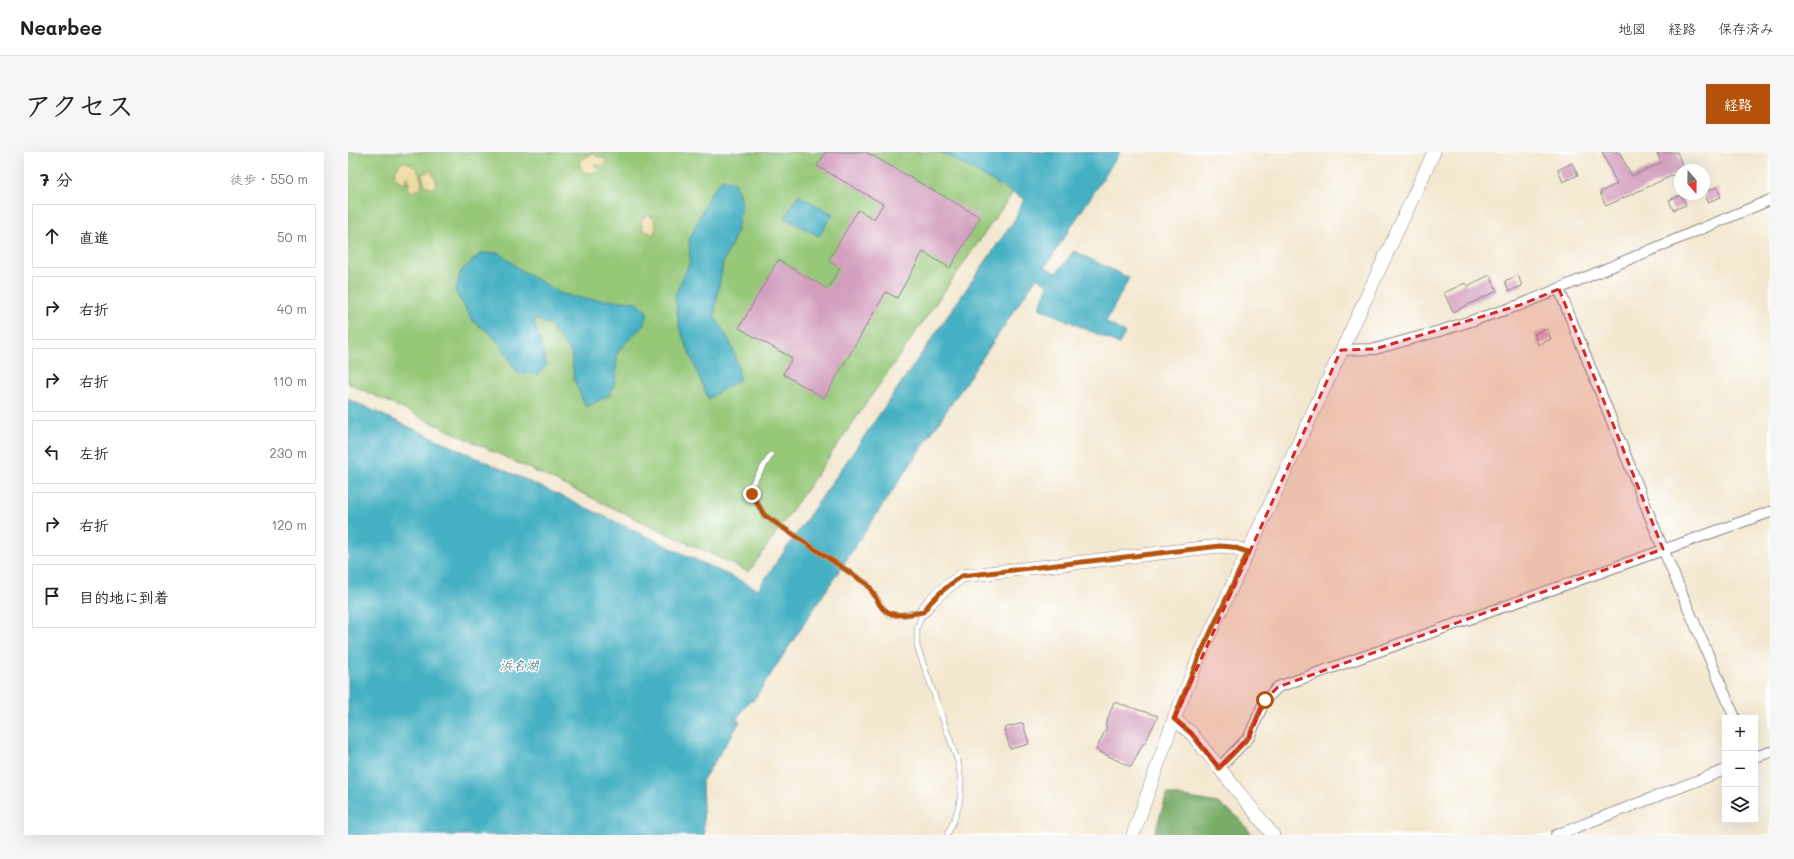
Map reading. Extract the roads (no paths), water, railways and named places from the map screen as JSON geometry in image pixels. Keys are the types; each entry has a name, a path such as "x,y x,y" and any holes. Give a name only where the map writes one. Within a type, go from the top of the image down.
{"street":[{"path":"1133,835 1174,719 1199,657 1434,152"},
{"path":"1341,350 1375,349 1520,305 1770,200"},
{"path":"1559,289 1663,549 1734,715"},
{"path":"1219,768 1249,737 1265,700 1278,687 1770,512"},
{"path":"923,612 932,599 962,576 1220,546 1232,547 1248,552"},
{"path":"1174,719 1191,733 1273,835"},
{"path":"1758,757 1770,752"},
{"path":"1556,835 1722,771"}],"lane":[{"path":"770,455 752,484 752,494 764,515 867,584 875,594 880,605 888,614 900,615 923,612 917,628 918,646 958,762 961,777 960,800 954,822 947,835"}],"water":[{"name":"浜名湖","path":"941,152 1120,152 1045,267 1056,273 1074,251 1129,278 1106,322 1125,333 1119,344 1039,308 1048,285 1037,277 870,524 753,701 748,702 736,720 740,722 702,781 704,835 348,835 348,399 572,501 758,589 1015,219 1024,199"},
{"path":"722,179 735,182 742,204 736,234 723,263 714,316 732,346 740,379 708,399 679,327 675,295 690,262 689,240 710,194"},
{"path":"798,195 833,214 819,236 785,218"},
{"path":"481,253 499,253 521,270 562,294 586,299 638,302 648,313 643,326 618,351 615,382 610,395 586,407 574,380 571,353 550,325 533,319 547,365 539,374 517,373 501,345 487,331 473,321 455,291 461,271"}]}
